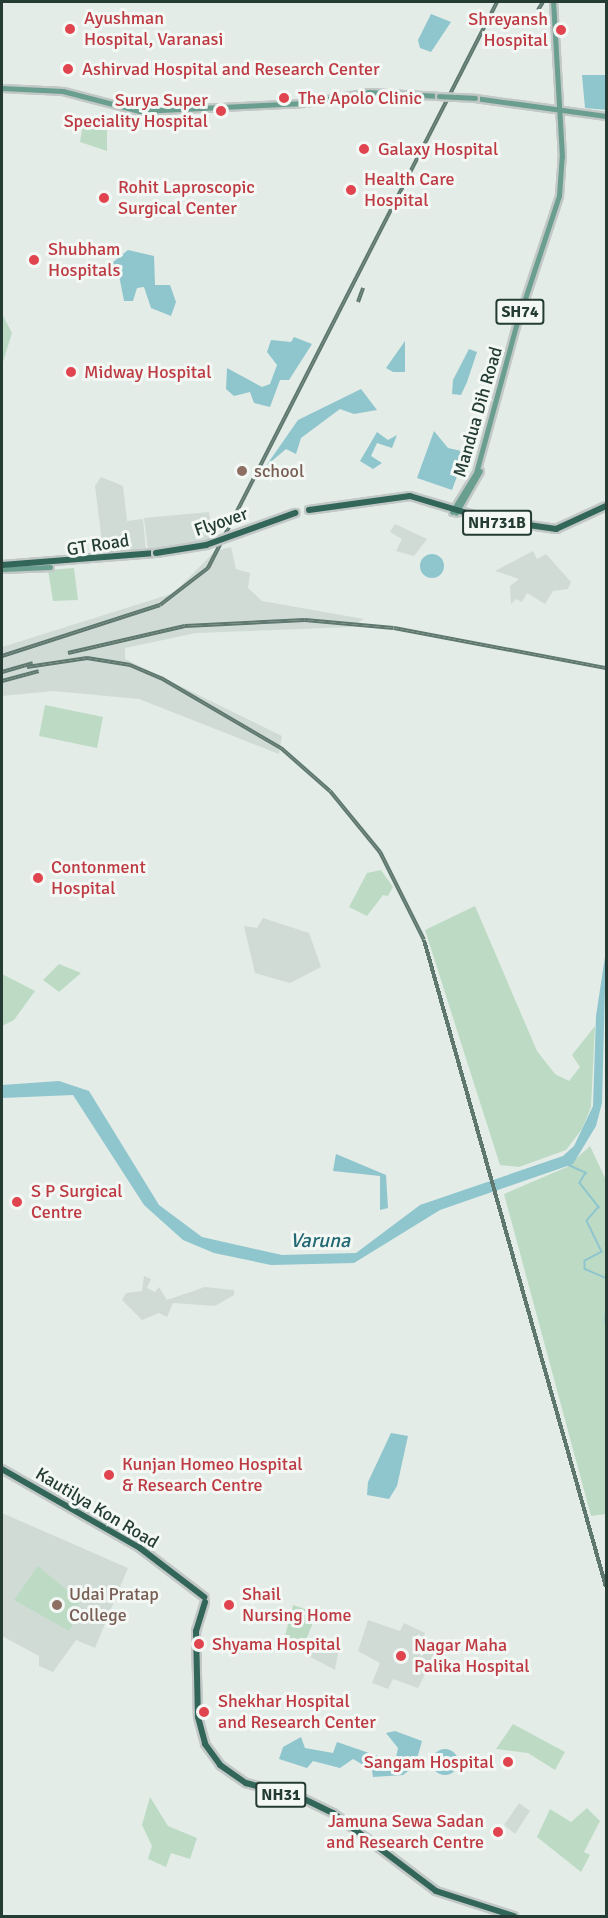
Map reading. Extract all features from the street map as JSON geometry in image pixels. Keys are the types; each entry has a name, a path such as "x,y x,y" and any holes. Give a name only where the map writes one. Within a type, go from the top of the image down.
{"highway":[{"name":"Flyover","path":"140,555 206,545 309,510 405,495 455,512"},
{"name":"NH731B","path":"455,512 556,529 606,506"},
{"name":"GT Road","path":"2,567 48,566 140,555"},
{"name":"Kautilya Kon Road","path":"2,1470 134,1546 203,1599 196,1631 198,1717 206,1744 220,1766 246,1783 317,1804 430,1888 493,1911"},
{"name":"NH31","path":"493,1911 508,1917"},
{"name":"NH31","path":"493,1911 514,1917"}],"main road":[{"name":"SH74","path":"553,3 557,107"},
{"path":"2,88 63,92 134,111 213,108 369,92"},
{"path":"2,88 61,89 135,109 302,102 332,93 369,92 557,107 606,117"},
{"name":"Mandua Dih Road","path":"455,512 477,483 561,196 557,107"},
{"name":"Mandua Dih Road","path":"455,512 476,472 559,196 562,157 557,107"}],"shaded area":[{"path":"101,477 123,486 127,521 143,519 146,551 104,558 95,486"},
{"path":"209,512 213,540 148,549 144,518"},
{"path":"395,524 427,539 414,556 396,551 402,539 390,532"},
{"path":"231,547 236,569 250,573 248,588 262,601 364,619 351,627 196,633 125,648 125,659 282,736 279,754 139,699 53,691 2,696 2,647 174,593 215,551"},
{"path":"533,551 537,559 546,554 571,582 568,589 553,591 545,604 527,593 522,602 516,599 511,604 510,586 519,579 495,571"},
{"path":"263,918 309,933 321,967 290,983 255,973 244,926 257,928"},
{"path":"144,1276 151,1279 147,1288 155,1292 159,1287 167,1300 205,1287 234,1290 234,1295 215,1306 173,1303 167,1317 159,1313 142,1320 122,1300 126,1293 142,1291"},
{"name":"Udai Pratap College","path":"2,1513 128,1568 95,1648 76,1640 53,1672 39,1666 39,1656 2,1636"},
{"name":"Nagar Maha Palika Hospital","path":"368,1620 400,1631 404,1623 425,1633 421,1643 437,1651 418,1688 393,1679 388,1689 372,1683 380,1663 358,1651"},
{"path":"310,1644 338,1653 335,1670 305,1654"},
{"path":"519,1803 530,1811 515,1834 504,1825"}],"green space":[{"path":"84,118 107,127 107,151 80,142"},
{"path":"2,314 12,333 2,365"},
{"path":"74,568 78,600 53,601 48,570"},
{"path":"45,705 103,717 97,748 39,736"},
{"path":"381,870 393,887 388,896 383,895 367,916 349,907 367,873"},
{"path":"475,906 537,1051 555,1074 569,1081 580,1067 572,1055 595,1026 591,1107 582,1129 566,1150 519,1167 500,1165 425,930"},
{"path":"59,964 81,973 59,992 43,980"},
{"path":"2,974 35,991 14,1020 2,1026"},
{"path":"590,1146 606,1180 606,1514 591,1516 504,1194 567,1167"},
{"path":"38,1566 79,1600 79,1614 69,1631 14,1600"},
{"path":"293,1605 317,1613 303,1647 285,1636"},
{"path":"513,1724 565,1752 555,1770 528,1753 496,1749"},
{"path":"150,1797 168,1826 197,1838 190,1859 171,1853 166,1867 148,1859 152,1846 142,1825"},
{"path":"587,1808 600,1821 584,1852 590,1855 581,1872 537,1837 550,1809 571,1822"}],"water":[{"path":"431,14 451,22 431,52 420,48 418,40"},
{"path":"582,75 606,75 606,110 585,108"},
{"path":"128,250 154,256 155,285 170,285 176,302 171,316 151,308 144,287 137,288 133,301 124,301 118,270 107,267"},
{"path":"294,337 312,344 289,380 280,380 270,407 254,403 250,392 234,396 226,389 227,368 262,387 270,384 277,365 267,352 271,340 291,342"},
{"path":"405,341 405,372 393,372 386,368"},
{"path":"469,349 477,352 467,382 461,395 452,394 453,380"},
{"path":"361,389 377,410 354,414 340,409 301,438 296,454 286,449 266,466 298,420"},
{"path":"434,431 448,448 466,452 452,490 417,478"},
{"path":"377,432 388,440 397,435 392,448 377,443 371,456 382,463 373,469 360,461"},
{"path":"432,554 441,557 444,566 441,575 432,578 423,575 420,566 423,557"},
{"path":"606,950 602,1103 596,1126 573,1164 440,1210 354,1263 271,1265 214,1253 183,1240 144,1205 73,1095 2,1098 2,1085 59,1081 89,1091 159,1205 202,1237 282,1255 356,1253 420,1205 563,1156 574,1146 593,1106 596,1016"},
{"path":"336,1154 386,1175 388,1208 380,1210 380,1176 333,1171"},
{"path":"391,1433 408,1436 397,1486 389,1499 367,1495 368,1482"},
{"path":"395,1731 422,1741 415,1766 403,1775 373,1777 372,1770 353,1759 340,1768 313,1761 307,1768 279,1759 283,1747 301,1737 305,1748 333,1753 337,1742 395,1762 398,1748 386,1733"},
{"path":"445,1749 454,1753 458,1762 454,1771 445,1775 436,1771 432,1762 436,1753"}],"waterway":[{"path":"569,1165 586,1173 580,1183 599,1207 587,1221 602,1252 585,1261 585,1269 606,1278"},
{"path":"606,1315 606,1323"}],"railway":[{"path":"2,656 160,605 208,568 497,2"},
{"path":"538,10 543,2"},
{"path":"358,302 363,288"},
{"path":"68,653 185,626 305,620 394,628 606,668"},
{"path":"27,667 87,658 130,665 161,678 281,748 330,791 380,852 424,940 606,1587"},
{"path":"2,672 33,663"},
{"path":"2,681 39,671"}],"place":[{"name":"Ayushman Hospital, Varanasi","path":"70,29"},
{"name":"Shreyansh Hospital","path":"561,30"},
{"name":"Ashirvad Hospital and Research Center","path":"68,69"},
{"name":"The Apolo Clinic","path":"284,98"},
{"name":"Surya Super Speciality Hospital","path":"221,111"},
{"name":"Galaxy Hospital","path":"364,149"},
{"name":"Health Care Hospital","path":"351,190"},
{"name":"Rohit Laproscopic Surgical Center","path":"104,198"},
{"name":"Shubham Hospitals","path":"34,260"},
{"name":"Midway Hospital","path":"71,372"},
{"name":"school","path":"242,471"},
{"name":"Contonment Hospital","path":"38,878"},
{"name":"S P Surgical Centre","path":"17,1202"},
{"name":"Kunjan Homeo Hospital & Research Centre","path":"109,1475"},
{"name":"Udai Pratap College","path":"57,1605"},
{"name":"Shail Nursing Home","path":"229,1605"},
{"name":"Shyama Hospital","path":"199,1644"},
{"name":"Nagar Maha Palika Hospital","path":"401,1656"},
{"name":"Shekhar Hospital and Research Center","path":"204,1712"},
{"name":"Sangam Hospital","path":"508,1762"},
{"name":"Jamuna Sewa Sadan and Research Centre","path":"498,1832"}],"water label":[{"name":"Varuna","path":"320,1240"}]}
